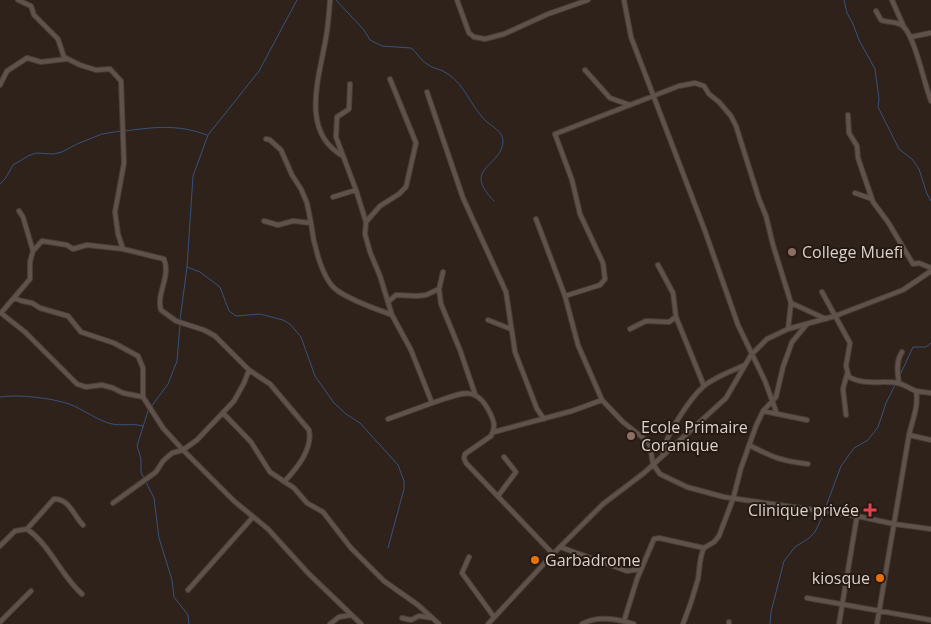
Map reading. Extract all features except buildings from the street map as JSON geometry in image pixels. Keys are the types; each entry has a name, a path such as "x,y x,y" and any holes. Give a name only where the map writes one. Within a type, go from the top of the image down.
{"street":[{"path":"18,0 31,6 34,15 52,31 58,40 62,54 67,59 96,70 110,69 114,71 122,83 124,163 115,212 118,234 123,249"},
{"path":"330,0 327,31 315,95 316,112 322,137 329,146 344,156"},
{"path":"457,0 469,33 474,37 485,39 504,34 548,14 588,0"},
{"path":"624,0 631,37 705,231 738,325 765,382 777,414"},
{"path":"892,0 911,37 925,87 931,100"},
{"path":"876,11 881,20 904,26"},
{"path":"911,37 930,33"},
{"path":"0,85 7,70 27,58 41,62 67,59"},
{"path":"585,70 610,98 630,105"},
{"path":"390,79 416,143 406,187 399,194 380,206 366,222 364,230 392,315 411,350 432,403"},
{"path":"565,296 600,285 604,282 605,276 603,264 580,214 572,180 555,134 679,86 690,83 698,84 704,86 709,94 731,116 740,136 750,172 766,216 791,303 788,329"},
{"path":"350,84 350,109 336,117 335,129 336,137 366,222"},
{"path":"427,92 463,198 506,292 515,352 537,409 544,419"},
{"path":"488,624 553,554 603,504 644,473 726,398 751,355 767,339 788,329 835,316 903,290 930,267 919,263 912,264 872,199 858,158 857,146 848,133 848,115"},
{"path":"266,139 270,140 281,150 305,198 322,269 330,284 344,294 392,315"},
{"path":"333,197 356,190"},
{"path":"855,193 872,199"},
{"path":"2,312 30,279 30,262 33,250 23,217 19,212"},
{"path":"536,219 565,296 578,345 602,400 623,422 647,441 650,446 653,464 660,474 670,480 699,491 732,499 857,516 931,529"},
{"path":"264,221 278,225 293,221 311,223"},
{"path":"33,250 42,241 67,244 73,249 87,245 123,249 164,259 167,272 160,301 161,310 176,321 208,332 221,341 249,370 270,384 309,430 308,447 296,470 285,481"},
{"path":"658,265 673,293 676,317 704,386"},
{"path":"443,272 439,289 441,304 460,350 475,394 485,402 494,421 494,432"},
{"path":"388,302 396,296 426,295 439,289"},
{"path":"822,292 850,343 844,389 846,415"},
{"path":"14,298 68,316 81,332 114,343 138,356 143,368 143,397 163,428 183,450 268,529 308,573 361,624"},
{"path":"791,303 826,319"},
{"path":"0,307 2,312 25,332 77,384 86,387 102,386 113,388 123,393 143,397"},
{"path":"630,329 646,320 669,322 676,317"},
{"path":"488,320 511,329"},
{"path":"683,624 696,585 701,554 704,548 716,540 732,499 749,445 763,411 772,402 779,390 783,367 792,342 807,324"},
{"path":"899,383 898,358 902,352"},
{"path":"663,455 664,445 683,412 704,386 745,365"},
{"path":"113,503 156,472 163,461 172,453 183,450 197,440 223,413 240,390 249,370"},
{"path":"847,374 854,380 876,383 899,383 916,391 931,393"},
{"path":"877,624 909,435 917,405 916,391"},
{"path":"388,419 464,393 475,394"},
{"path":"553,554 526,528 466,463 465,454 494,432 587,407 602,400"},
{"path":"763,411 807,420"},
{"path":"223,413 251,442 275,477 285,481 294,488 307,504 328,516 352,548 384,581 418,605 439,624"},
{"path":"909,435 931,440"},
{"path":"749,445 771,457 808,464"},
{"path":"498,496 516,472 504,457"},
{"path":"0,546 15,531 27,529 54,499 67,502 83,526"},
{"path":"839,624 857,516"},
{"path":"188,590 253,517"},
{"path":"27,529 46,548 61,567 68,580 82,594"},
{"path":"624,621 641,568 654,539 704,548"},
{"path":"560,547 627,571 641,568"},
{"path":"469,556 462,568 462,573 494,618"},
{"path":"0,622 31,591"},
{"path":"807,598 931,620"},
{"path":"330,624 338,617 351,615"},
{"path":"402,618 411,620 419,616 432,618"},
{"path":"582,624 590,620 610,619 634,624"}],"waterway":[{"path":"180,320 187,267 193,176 208,135 259,71 297,0"},
{"path":"336,0 364,30 370,40 382,46 411,48 432,67 446,72 454,78 479,114 499,132 503,138 501,150 485,168 481,181 485,190 494,201"},
{"path":"844,0 847,13 859,40 875,69 879,99 878,107 899,149 912,159 919,169 931,201"},
{"path":"125,131 176,128 207,135"},
{"path":"0,184 13,165 28,156 36,153 53,154 62,152 102,134 121,131"},
{"path":"187,267 200,272 220,287 229,311 236,316 260,314 283,320 290,324 301,337 315,376 334,403 360,423 398,465 404,481 404,489 388,548"},
{"path":"144,478 141,472 141,459 137,446 148,411 168,384 177,361 180,324"},
{"path":"900,375 913,347 926,347 931,343"},
{"path":"825,509 841,466 854,448 868,440 878,427 886,403 895,385"},
{"path":"0,397 25,396 53,400 69,404 96,418 116,425 143,426"},
{"path":"146,482 154,498 159,538 172,580 174,597 188,615 189,624"},
{"path":"770,624 771,612 784,561 795,547 815,532 824,513"}],"place":[{"name":"College Muefi","path":"792,252"},
{"name":"Ecole Primaire Coranique","path":"631,436"},
{"name":"Clinique privée","path":"870,510"},
{"name":"Garbadrome","path":"535,560"},
{"name":"kiosque","path":"880,578"}]}
